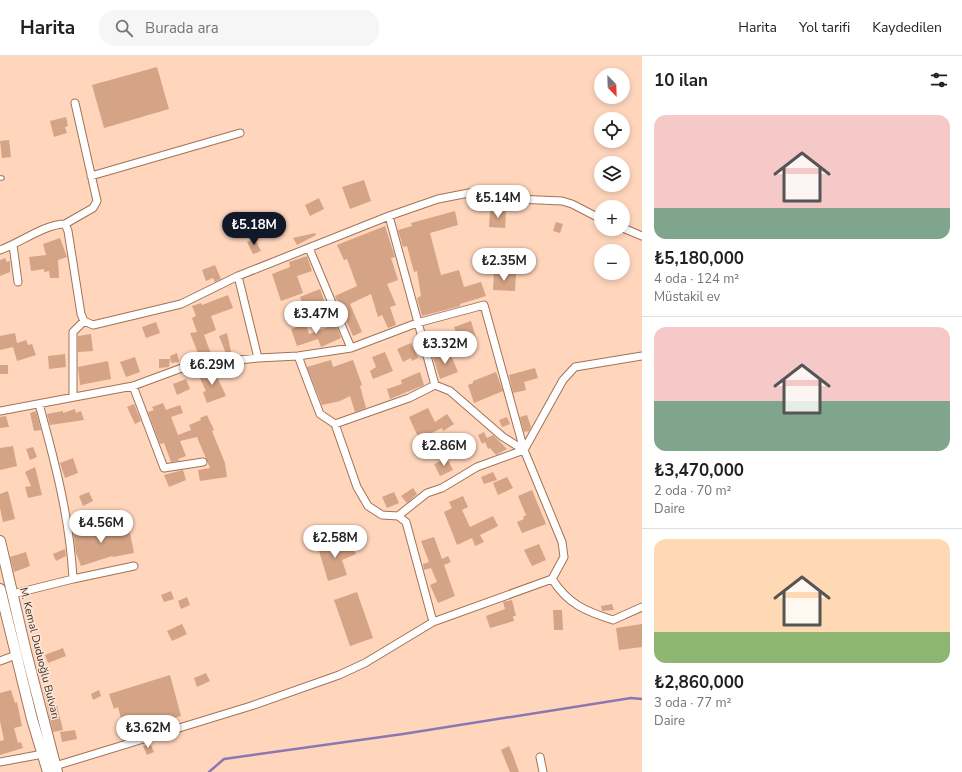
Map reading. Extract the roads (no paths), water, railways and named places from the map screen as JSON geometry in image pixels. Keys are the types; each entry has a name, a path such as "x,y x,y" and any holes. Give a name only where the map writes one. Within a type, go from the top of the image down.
{"street":[{"path":"0,250 56,224 65,224 93,208 97,201 74,103"},
{"path":"91,176 240,133"},
{"path":"65,224 68,231 81,314 84,321 93,325 181,304 238,276 389,216 438,199 474,192 491,193 516,199 562,201 572,204 594,215"},
{"path":"389,216 435,385"},
{"path":"630,231 642,236"},
{"path":"13,245 18,282"},
{"path":"309,248 351,348"},
{"path":"238,276 258,358"},
{"path":"0,411 73,396 133,386 190,365 258,358 298,356 351,348 417,323 484,305 524,450 562,542 564,557 552,579 434,622 365,663 339,675 252,706 52,770"},
{"path":"73,396 73,332 84,321"},
{"path":"298,356 320,414 334,424 357,487 368,506 382,515 398,516 406,522 434,622"},
{"path":"398,516 427,493 442,488 477,467 524,450 563,380 575,367 642,356"},
{"path":"334,424 409,398 435,385 450,391 503,437 524,450"},
{"path":"133,386 164,468 203,462"},
{"path":"39,404 57,472 70,537 74,579"},
{"name":"M. Kemal Duduoğlu Bulvarı","path":"0,540 47,753"},
{"path":"13,594 134,566"},
{"path":"552,579 561,594 574,603 599,616 613,620 642,607"},
{"name":"M. Kemal Duduoğlu Bulvarı","path":"0,589 16,655 52,770"},
{"path":"0,661 16,655"},
{"path":"0,762 47,753"},
{"path":"540,757 543,772"}],"waterway":[{"path":"209,772 224,759 403,734 631,698 642,699"}]}
